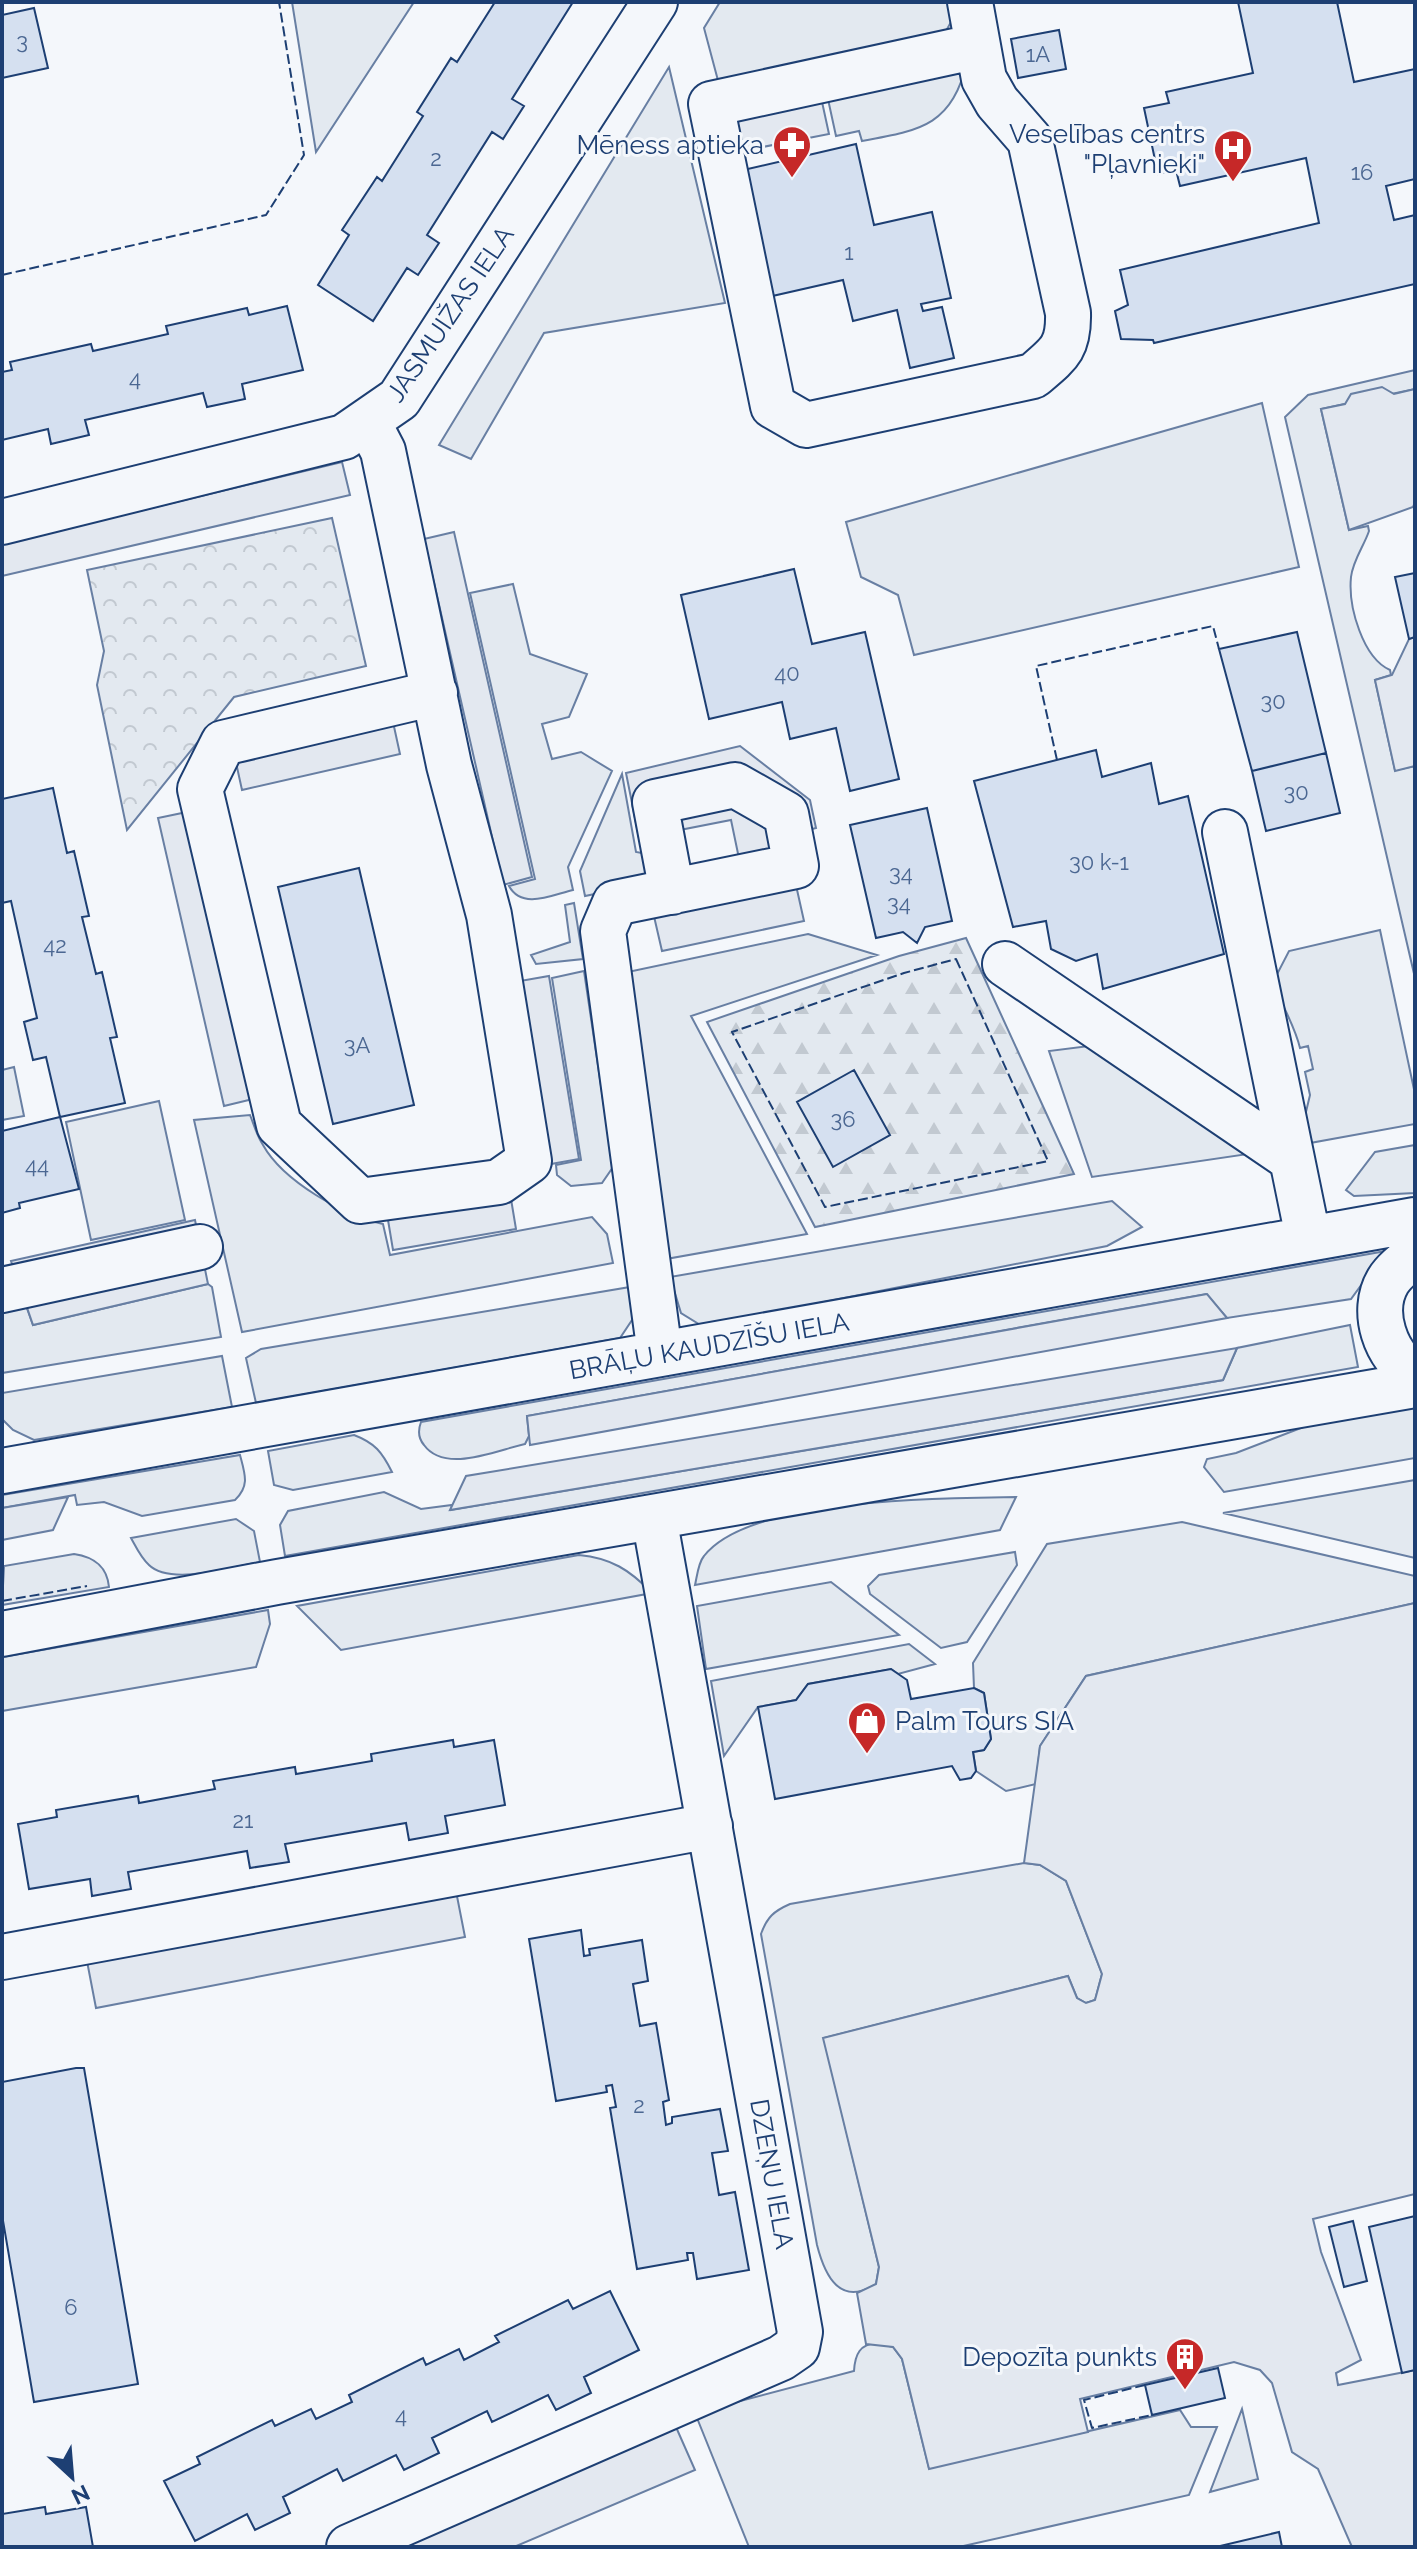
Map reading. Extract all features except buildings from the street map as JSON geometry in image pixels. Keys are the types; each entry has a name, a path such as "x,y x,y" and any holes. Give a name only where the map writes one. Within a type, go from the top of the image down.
{"street":[{"name":"JASMUIŽAS IELA","path":"2,522 344,437 399,399 655,2"},
{"path":"970,2 978,46 984,79 997,102 1030,140 1068,313 1068,338 1056,356 1033,376 806,425 773,406 711,104 978,46"},
{"path":"368,422 383,451 435,693 489,915 529,1161 499,1182 360,1201 279,1125 200,789 223,743 435,693"},
{"path":"1225,832 1308,1237"},
{"path":"660,1354 603,931 615,903 672,892"},
{"path":"1005,964 1290,1158"},
{"name":"BRĀĻU KAUDZĪŠU IELA","path":"2,1471 1415,1220"},
{"path":"2,1290 200,1247"},
{"path":"1415,1255 1387,1283 1381,1311 1386,1343 1415,1374"},
{"path":"2,1634 1415,1385"},
{"name":"DZEŅU IELA","path":"349,2547 781,2358 797,2347 800,2332 654,1517"},
{"path":"2,1957 710,1826"}],"green space":[{"path":"292,2 414,2 316,152"},
{"path":"720,2 953,2 956,13 946,31 720,88 704,28"},
{"path":"968,59 953,98 932,121 902,133 862,141 859,131 836,136 826,90"},
{"path":"669,67 725,303 544,333 471,459 439,445"},
{"path":"1415,370 1415,389 1321,409 1349,530 1368,526 1369,531 1352,571 1352,602 1365,643 1380,664 1390,670 1391,675 1375,680 1395,770 1415,766 1415,978 1285,417 1308,395"},
{"path":"1262,403 1299,567 914,655 898,595 861,577 846,522"},
{"path":"332,518 366,666 234,697 127,830 97,685 104,651 87,570"},
{"path":"513,584 530,654 587,674 569,717 542,724 552,759 581,752 612,771 568,867 573,890 538,899 522,897 509,886 535,879 470,593"},
{"path":"622,774 636,852 647,854 655,865 643,884 585,896 580,871"},
{"path":"574,903 583,959 536,964 531,955 570,942 565,905"},
{"path":"1380,930 1415,1094 1415,1124 1310,1143 1305,1116 1310,1095 1305,1072 1313,1069 1308,1046 1300,1048 1273,982 1289,951"},
{"path":"808,934 877,955 691,1016 807,1234 666,1259 623,973"},
{"path":"966,938 1074,1174 815,1227 707,1022 899,956"},
{"path":"584,971 613,1167 602,1183 571,1186 557,1175 556,1165 581,1160 552,978"},
{"path":"1089,1046 1255,1153 1092,1177 1049,1051"},
{"path":"14,1067 24,1116 2,1120 2,1070"},
{"path":"159,1101 185,1220 91,1240 66,1122"},
{"path":"250,1115 259,1138 272,1158 299,1184 333,1205 383,1224 390,1255 592,1217 607,1234 613,1263 242,1332 194,1120"},
{"path":"1415,1145 1415,1193 1354,1196 1346,1190 1375,1152"},
{"path":"1112,1201 1142,1227 1107,1246 702,1326 681,1313 670,1277"},
{"path":"1386,1251 1351,1299 1227,1318 1206,1294 527,1416 529,1436 525,1444 472,1458 445,1458 433,1454 420,1437 421,1422"},
{"path":"208,1284 212,1287 221,1337 2,1373 2,1313 23,1297 33,1325"},
{"path":"636,1286 638,1311 620,1338 256,1403 246,1358 261,1349"},
{"path":"1350,1325 1358,1367 285,1556 280,1525 288,1511 384,1492 421,1509 452,1505 451,1510 1223,1380 1237,1348"},
{"path":"222,1356 232,1407 34,1440 13,1430 2,1419 2,1393"},
{"path":"1415,1407 1415,1458 1224,1492 1204,1467 1207,1459 1236,1453 1306,1426"},
{"path":"354,1435 377,1449 392,1472 293,1490 274,1485 268,1451"},
{"path":"240,1455 245,1474 244,1485 235,1500 142,1516 104,1502 77,1505 75,1495 2,1508 2,1495"},
{"path":"1415,1480 1415,1558 1223,1513"},
{"path":"1016,1497 1000,1530 695,1585 704,1556 728,1537 762,1522 850,1505 943,1498"},
{"path":"236,1519 254,1531 260,1562 202,1573 171,1574 149,1565 131,1538"},
{"path":"1182,1522 1415,1576 1415,1603 1086,1676 1040,1746 1036,1784 1006,1791 976,1771 973,1752 984,1750 991,1739 984,1693 974,1688 973,1663 1047,1544"},
{"path":"1015,1552 1017,1565 967,1642 941,1648 870,1594 868,1586 879,1575"},
{"path":"74,1554 88,1557 98,1564 106,1573 109,1587 2,1605 4,1566"},
{"path":"579,1555 619,1566 652,1593 341,1650 297,1606"},
{"path":"831,1582 899,1635 706,1669 697,1606"},
{"path":"268,1610 270,1624 256,1667 2,1711 2,1657"},
{"path":"909,1644 935,1664 898,1674 891,1669 808,1684 796,1700 758,1707 724,1756 711,1681"},
{"path":"1024,1863 1040,1865 1066,1881 1102,1974 1095,2000 1086,2003 1077,1998 1068,1976 824,2038 879,2267 876,2284 853,2292 844,2290 830,2277 817,2245 761,1934 763,1928 772,1915 790,1904"},
{"path":"877,2343 893,2347 902,2359 929,2468 1180,2410 1191,2427 1217,2427 1189,2495 959,2547 749,2547 695,2413 854,2371 860,2351 866,2345"},
{"path":"1242,2409 1258,2479 1210,2492"}],"shaded area":[{"path":"819,88 829,134 737,152 728,107"},
{"path":"1382,387 1394,394 1415,389 1415,502 1413,507 1349,530 1321,409 1345,404 1351,394"},
{"path":"342,462 350,495 2,576 2,544"},
{"path":"454,532 532,877 503,885 424,539"},
{"path":"1415,637 1415,766 1395,771 1375,680 1392,675 1409,639"},
{"path":"393,722 400,754 242,790 235,758"},
{"path":"740,746 810,800 816,828 785,836 804,921 662,951 653,912 746,892 731,820 639,838 626,773"},
{"path":"187,812 253,1099 224,1106 158,818"},
{"path":"549,976 579,1159 551,1164 520,981"},
{"path":"510,1193 516,1229 393,1250 387,1214"},
{"path":"195,1220 208,1284 33,1325 11,1261"},
{"path":"1207,1294 1227,1318 530,1445 527,1416"},
{"path":"1237,1348 1223,1380 450,1510 466,1476"},
{"path":"68,1497 53,1530 2,1540 2,1508"},
{"path":"1415,1603 1415,2194 1313,2219 1321,2252 1361,2360 1336,2373 1338,2385 1415,2370 1415,2547 1352,2547 1318,2469 1292,2452 1272,2383 1260,2370 1234,2362 1080,2399 1088,2432 929,2469 902,2359 893,2347 866,2344 857,2293 876,2284 879,2267 823,2038 1068,1976 1077,1998 1086,2003 1095,2000 1102,1974 1066,1881 1040,1865 1024,1863 1040,1746 1086,1676"},
{"path":"455,1886 465,1937 96,2008 86,1956"},
{"path":"672,2418 695,2470 514,2547 373,2547"}],"fence":[{"path":"2,275 266,215 304,155 279,2"},
{"path":"1057,760 1036,666 1213,626 1219,649"},
{"path":"956,959 1048,1161 825,1207 732,1032 904,973 956,959"},
{"path":"2,1601 87,1586"},
{"path":"1145,2385 1084,2400 1092,2428 1152,2415"}],"place":[{"name":"Mēness aptieka","path":"792,179"},
{"name":"Veselības centrs \"Pļavnieki\"","path":"1233,183"},
{"name":"Palm Tours SIA","path":"867,1755"},
{"name":"Depozīta punkts","path":"1185,2391"}]}
